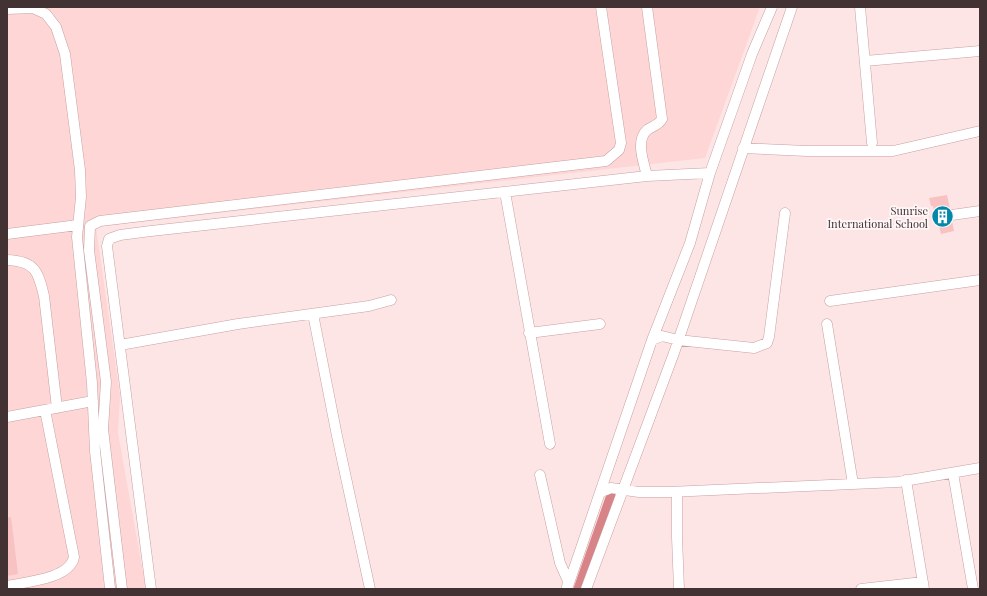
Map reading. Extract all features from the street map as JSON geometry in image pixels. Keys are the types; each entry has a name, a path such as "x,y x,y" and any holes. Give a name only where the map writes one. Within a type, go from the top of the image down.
{"street":[{"path":"122,589 104,429 106,382 89,250 90,226 100,221 606,161 619,150 622,143 601,7"},
{"path":"647,7 662,119 644,134 641,144 647,176"},
{"path":"567,589 652,340 690,243 710,173 752,54 772,7"},
{"path":"586,589 617,490 676,340 792,7"},
{"path":"860,7 872,143"},
{"path":"7,9 33,8 46,14 56,27 65,54 80,170 81,197 77,237 93,401 95,451 110,588"},
{"path":"865,61 980,51"},
{"path":"743,148 893,151 980,131"},
{"path":"151,589 107,246 109,239 113,237 647,176 710,173"},
{"path":"505,192 550,444"},
{"path":"952,215 980,210"},
{"path":"652,340 662,336 676,340 754,348 766,343 769,337 785,213"},
{"path":"7,234 78,226"},
{"path":"7,260 28,264 36,270 40,279 44,296 57,408"},
{"path":"830,301 980,280"},
{"path":"120,345 238,324 369,306 391,300"},
{"path":"313,314 337,436 370,589"},
{"path":"529,333 600,324"},
{"path":"826,324 853,484"},
{"path":"7,417 93,401"},
{"path":"7,586 60,574 70,568 73,563 74,557 45,410"},
{"path":"601,492 617,490 677,492 853,484 906,480 980,468"},
{"path":"953,473 973,589"},
{"path":"540,475 560,563 568,581 567,589"},
{"path":"861,589 924,586 906,480"},
{"path":"677,492 679,589"}],"shaded area":[{"path":"7,7 760,7 705,158 96,227 120,395 118,433 146,589 7,589"}],"building":[{"name":"Sunrise International School","path":"947,195 950,209 946,212 946,216 952,221 954,231 941,234 939,226 937,226 933,206 931,206 929,198"},
{"path":"11,517 18,574 7,576 7,518"}],"waterway":[{"path":"578,589 611,495"}],"place":[{"name":"Sunrise International School","path":"943,216"}]}
